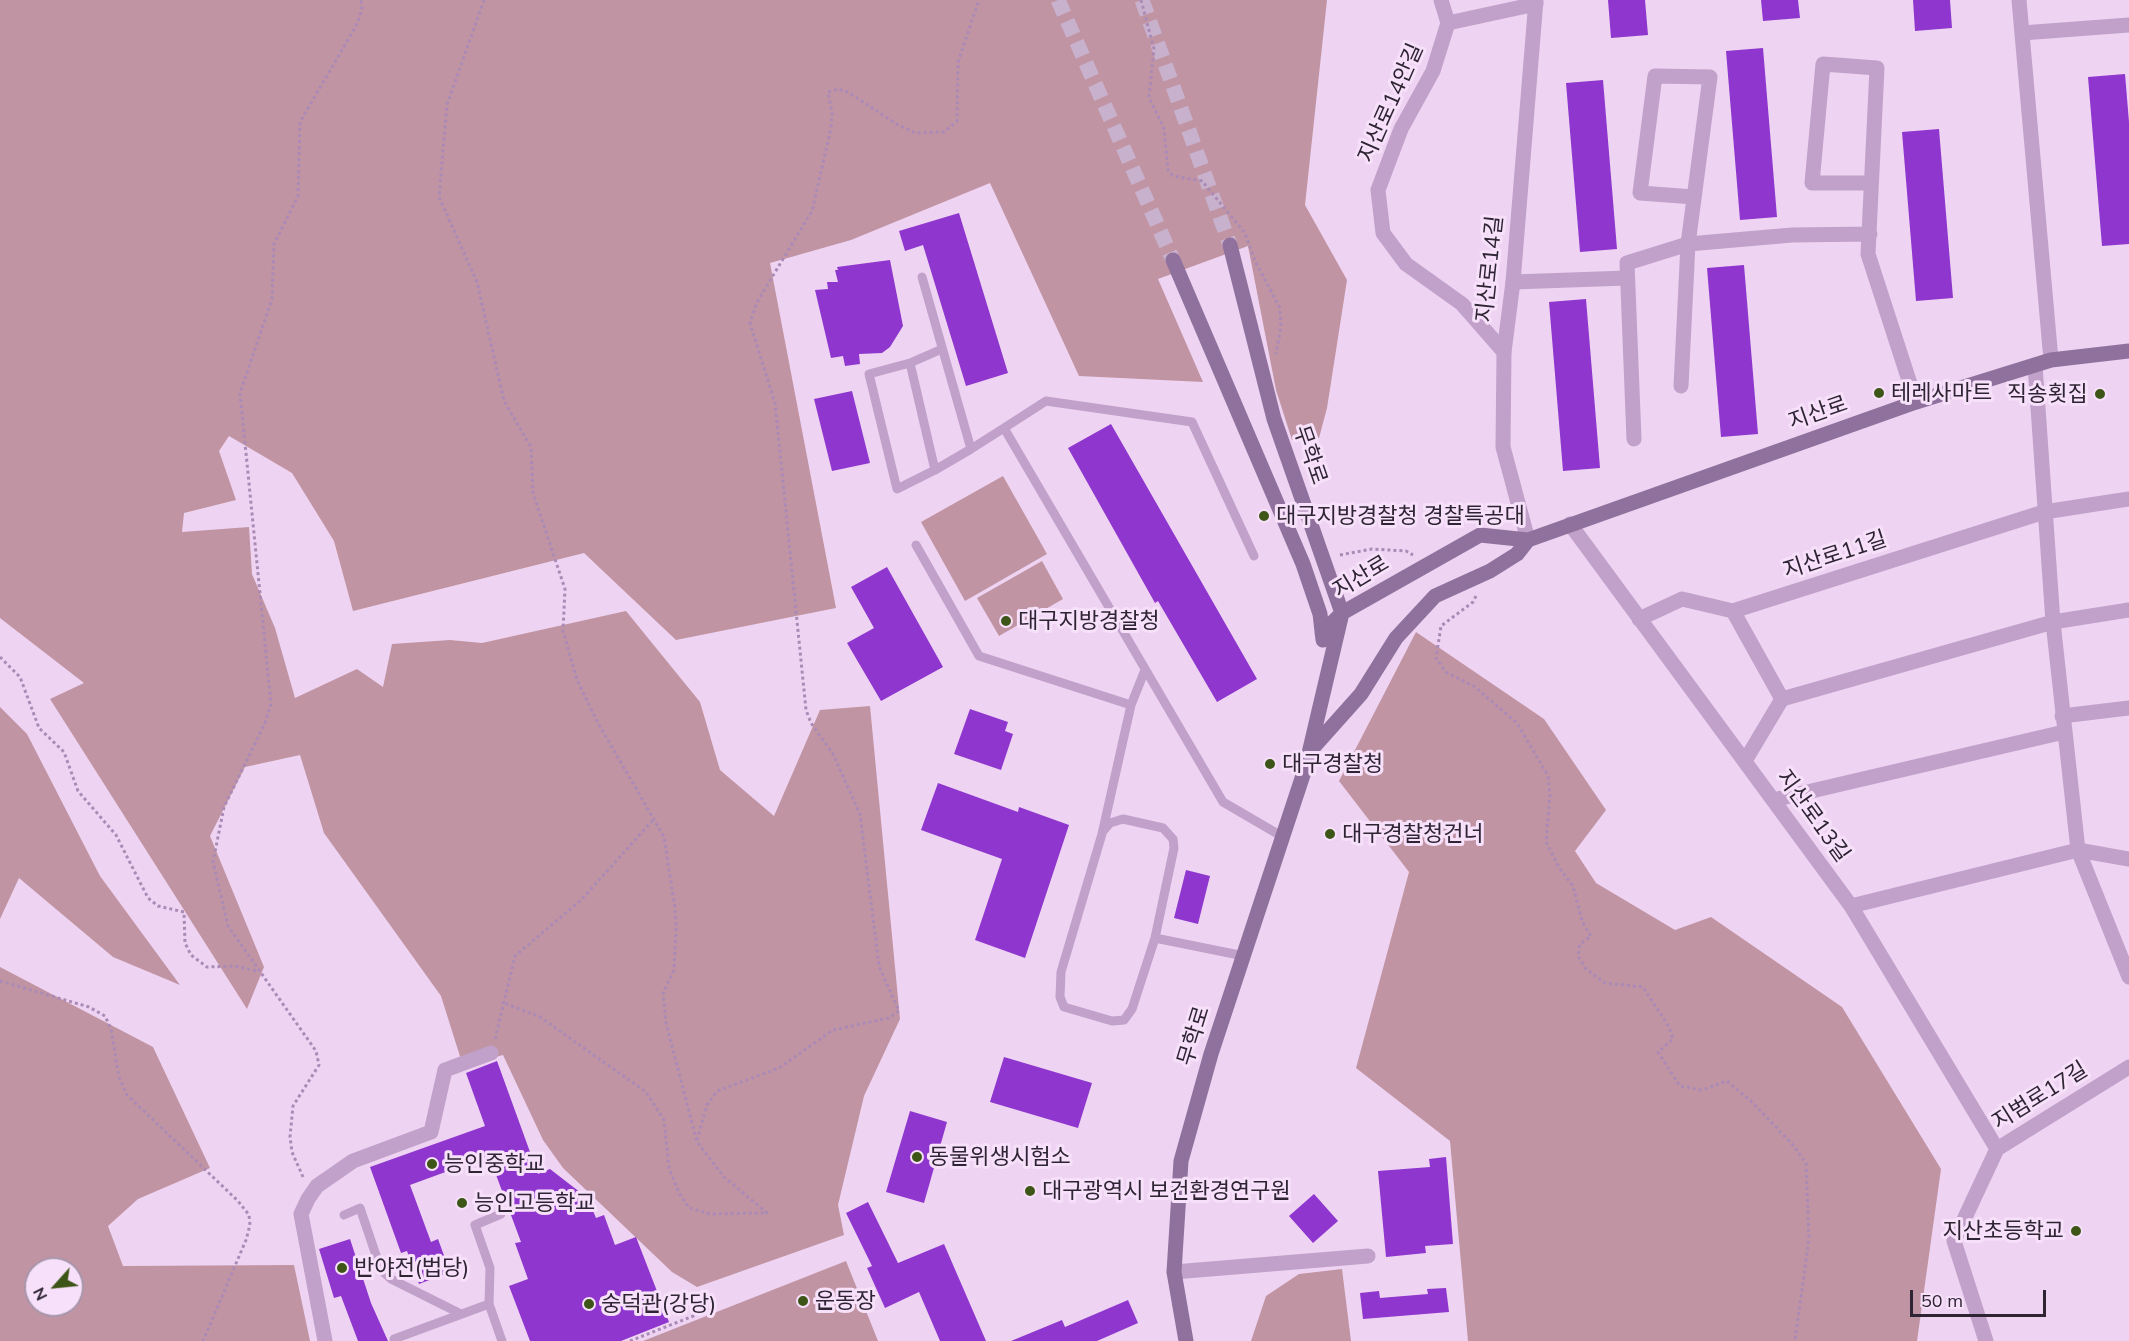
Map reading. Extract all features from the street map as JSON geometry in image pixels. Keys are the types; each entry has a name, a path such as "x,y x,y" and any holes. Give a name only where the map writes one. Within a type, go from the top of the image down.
{"main road":[{"name":"무학로","path":"1186,1341 1174,1272 1181,1161 1211,1054 1309,753 1342,613 1274,419 1230,245"},
{"name":"무학로","path":"1173,260 1304,564 1320,614 1327,676"},
{"name":"지산로","path":"1322,633 1342,613 1480,535 1528,540 1916,402 2051,360 2129,351"},
{"name":"지산로","path":"1361,694 1396,638 1435,596 1490,571 1516,554 1528,540"},
{"name":"무학로","path":"1309,753 1361,694"}],"street":[{"name":"지산로14안길","path":"1441,0 1448,23 1433,71 1401,129 1378,190 1383,233 1406,264 1462,304 1504,352"},
{"path":"2019,0 2051,360"},
{"path":"1448,23 1536,2"},
{"name":"지산로14길","path":"1528,540 1503,447 1504,352 1513,282 1536,2"},
{"path":"2022,33 2129,25"},
{"path":"1870,183 1812,183 1823,64 1877,68 1868,255 1916,402"},
{"path":"1681,386 1688,244 1710,77 1655,76 1640,193 1694,197"},
{"path":"1634,439 1627,263 1688,244 1792,235 1870,234"},
{"path":"1513,282 1627,278"},
{"path":"2035,365 2053,622 2078,850 2129,977"},
{"name":"지산로11길","path":"1733,611 2044,512 2129,500"},
{"name":"지산로13길","path":"1570,524 1851,906 1998,1149"},
{"path":"1640,619 1682,599 1733,611 1782,699"},
{"path":"1745,761 1782,699 2053,622 2129,610"},
{"path":"2062,716 2129,708"},
{"path":"1773,800 2064,732"},
{"path":"1851,906 2078,850 2129,859"},
{"path":"325,1341 302,1214 308,1199 317,1186 353,1161 431,1132 445,1070 491,1053"},
{"name":"지범로17길","path":"1986,1341 1954,1241 1998,1149 2129,1067"},
{"path":"1174,1272 1368,1256"}],"lane":[{"path":"922,277 971,449"},
{"path":"942,349 910,363 869,374 897,489 971,449 1046,401 1192,422 1254,556"},
{"path":"910,363 935,470"},
{"path":"1004,428 1223,802 1283,837"},
{"path":"916,545 979,656 1131,705"},
{"path":"1102,834 1110,823 1123,819 1164,828 1173,839 1174,848 1155,938 1132,1009 1124,1020 1112,1021 1064,1007 1060,997 1061,972 1102,834 1131,705 1145,670"},
{"path":"1155,938 1244,956"},
{"path":"344,1215 360,1209 381,1270 391,1279 461,1314"},
{"path":"501,1214 475,1225 490,1268 489,1304 502,1341"},
{"path":"394,1339 489,1304"}],"path":[{"path":"306,1185 292,1152 290,1137 293,1106 319,1065 316,1051 258,972 228,926 213,862 224,807 266,723 271,704 240,393 272,298 274,244 298,196 300,122 357,24 362,9 361,0"},
{"path":"484,0 447,105 439,197 477,282 504,401 531,447 533,493 565,589 563,631 577,680 598,723 664,837 675,908 674,970 663,993 666,1023 697,1142 724,1177 767,1213 710,1214 689,1208 679,1193 669,1168 664,1120 646,1092 540,1017 504,1003"},
{"path":"697,1142 707,1105 717,1091 779,1068 833,1030 889,1018 899,1011 879,966 860,814 833,754 811,723 806,710 775,403 750,323 757,302 812,211 831,128 832,113 828,93 838,89 848,92 898,125 916,133 944,132 957,121 958,62 979,0"},
{"path":"1490,571 1473,602 1441,626 1436,658 1446,672 1475,687 1518,723 1548,776 1550,795 1546,842 1560,869 1573,886 1582,921 1591,936 1580,944 1578,956 1586,969 1605,983 1643,987 1669,1027 1673,1040 1658,1053 1680,1086 1702,1089 1727,1081 1752,1102 1793,1144 1806,1163 1809,1238 1795,1341"},
{"path":"0,657 20,677 39,728 64,752 78,791 116,835 148,898 158,906 184,912 185,943 191,955 207,967 235,966 258,972"},
{"path":"491,1053 515,956 580,900 653,820"},
{"path":"0,981 89,1007 105,1016 111,1029 119,1077 126,1095 238,1201 249,1215 250,1225 246,1240 203,1341"},
{"path":"630,1341 716,1307"}],"shaded area":[{"path":"0,0 1327,0 1305,205 1347,280 1327,408 1319,438 1292,440 1276,390 1248,246 1158,279 1203,382 1079,376 990,183 851,240 770,263 836,608 676,640 584,553 353,611 334,541 292,473 229,436 219,451 236,500 184,513 182,532 249,527 252,574 275,628 295,698 357,669 383,687 392,644 450,640 482,643 626,611 700,702 720,770 774,816 820,710 870,706 900,1019 864,1096 838,1205 844,1235 697,1287 672,1272 563,1168 543,1140 503,1055 463,1066 441,996 324,833 300,755 245,767 210,836 264,967 247,1009 50,699 84,683 0,618"},
{"path":"1003,476 1047,554 965,601 921,522"},
{"path":"1042,561 1063,599 999,636 977,598"},
{"path":"1416,632 1544,719 1606,810 1575,851 1596,883 1675,930 1711,917 1842,1007 1941,1169 1917,1341 1468,1341 1450,1141 1356,1068 1409,872 1339,781"},
{"path":"0,707 27,734 100,876 180,985 113,957 19,878 0,919"},
{"path":"0,967 153,1047 210,1168 138,1199 108,1226 123,1266 294,1265 310,1341 0,1341"},
{"name":"운동장","path":"846,1261 878,1341 643,1341"},
{"path":"1342,1269 1351,1341 1251,1341 1266,1296 1299,1274"}],"building":[{"path":"1608,0 1645,0 1648,35 1611,38"},
{"path":"1761,0 1798,0 1800,18 1763,21"},
{"path":"1913,0 1950,0 1952,28 1915,31"},
{"path":"1763,48 1777,217 1740,220 1726,51"},
{"path":"2125,74 2129,122 2129,244 2102,246 2088,77"},
{"path":"1603,80 1617,249 1580,252 1566,83"},
{"path":"1939,129 1953,298 1916,301 1902,132"},
{"path":"959,213 1008,373 966,386 923,245 905,251 899,231"},
{"path":"890,260 903,326 890,347 882,353 859,354 860,364 845,366 843,356 831,358 815,290 828,289 827,282 838,282 835,270 838,270 837,267"},
{"path":"1744,265 1758,434 1721,437 1707,268"},
{"path":"1586,299 1600,468 1563,471 1549,302"},
{"path":"852,391 870,463 832,471 814,399"},
{"path":"1111,424 1257,679 1217,702 1158,601 1155,603 1068,448"},
{"path":"887,567 943,667 881,701 847,643 874,628 851,587"},
{"path":"970,709 1008,722 1005,731 1013,734 1001,770 954,754"},
{"path":"938,783 1018,812 1019,807 1069,825 1025,958 975,940 1002,859 921,830"},
{"path":"1186,870 1210,876 1198,924 1174,918"},
{"path":"1004,1057 1092,1083 1078,1128 990,1102"},
{"path":"497,1061 538,1174 550,1169 581,1193 591,1206 596,1218 604,1215 615,1245 636,1237 669,1322 621,1341 530,1341 509,1286 528,1279 515,1243 521,1242 489,1156 410,1185 431,1242 438,1239 450,1272 419,1284 407,1251 401,1253 370,1167 485,1126 466,1073"},
{"name":"동물위생시험소","path":"910,1111 947,1122 924,1203 886,1192"},
{"path":"1446,1157 1453,1244 1425,1246 1426,1253 1386,1257 1378,1171 1430,1167 1429,1159"},
{"path":"1314,1194 1338,1221 1313,1243 1289,1216"},
{"path":"868,1202 898,1263 944,1244 986,1341 940,1341 919,1292 885,1308 867,1268 872,1266 846,1213"},
{"path":"350,1239 371,1303 388,1341 358,1341 341,1296 334,1298 319,1249"},
{"path":"1446,1288 1449,1312 1363,1319 1360,1293 1379,1291 1380,1298 1428,1294 1427,1289"},
{"path":"1128,1300 1138,1323 1097,1341 1011,1341 1062,1320 1065,1327"}],"tunnel":[{"path":"1058,0 1173,260"},
{"path":"1142,0 1230,245"}],"place":[{"name":"테레사마트","path":"1879,393"},
{"name":"직송횟집","path":"2100,394"},
{"name":"대구지방경찰청 경찰특공대","path":"1264,516"},
{"name":"대구지방경찰청","path":"1006,621"},
{"name":"대구경찰청","path":"1270,764"},
{"name":"대구경찰청건너","path":"1330,834"},
{"name":"동물위생시험소","path":"917,1157"},
{"name":"능인중학교","path":"432,1164"},
{"name":"대구광역시 보건환경연구원","path":"1030,1191"},
{"name":"능인고등학교","path":"462,1203"},
{"name":"지산초등학교","path":"2076,1231"},
{"name":"반야전(법당)","path":"342,1268"},
{"name":"운동장","path":"803,1301"},
{"name":"숭덕관(강당)","path":"589,1304"}]}
